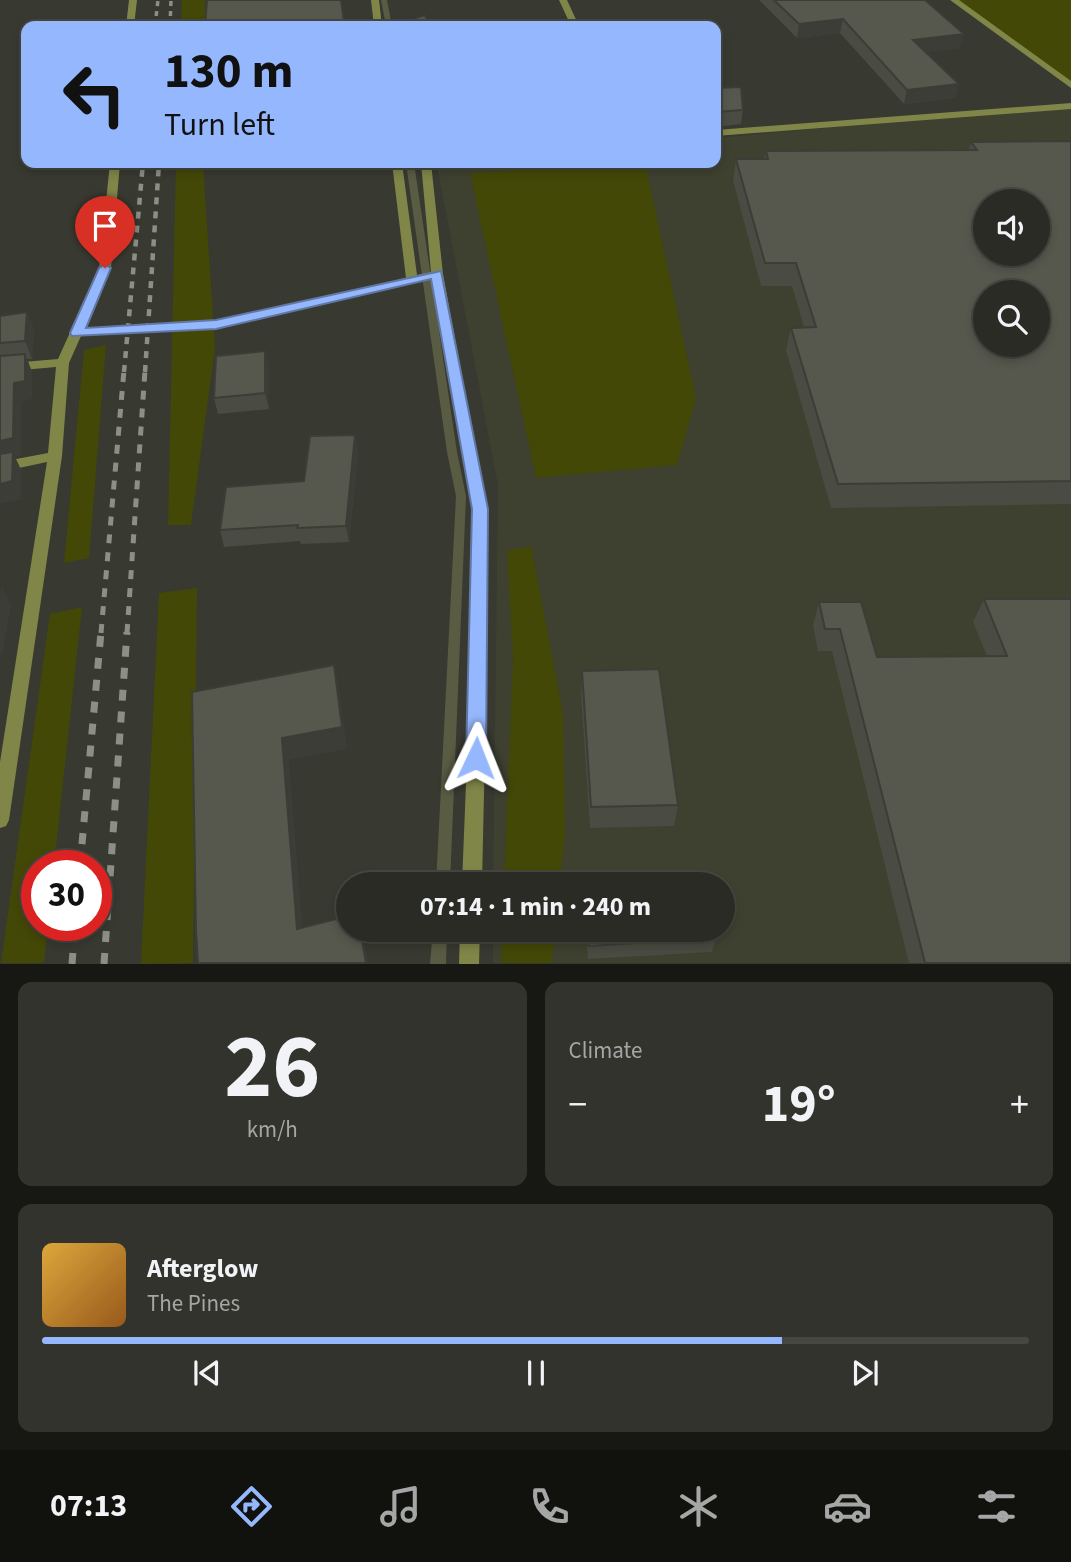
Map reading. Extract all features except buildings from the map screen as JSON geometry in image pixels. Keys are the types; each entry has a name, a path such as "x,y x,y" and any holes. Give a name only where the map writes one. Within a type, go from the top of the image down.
{"street":[{"path":"131,21 133,0"},
{"path":"375,0 377,21"},
{"path":"564,0 573,21"},
{"path":"954,0 1071,85"},
{"path":"721,134 1071,106"},
{"path":"0,820 55,456 63,363 105,268 115,168"},
{"path":"398,168 412,279"},
{"path":"426,168 437,274 480,509 479,658 472,872"},
{"path":"77,333 216,325 437,274"},
{"path":"0,368 63,363"},
{"path":"0,467 55,456"},
{"path":"469,964 470,942"}],"shaded area":[{"path":"1071,106 1071,963 493,963 493,942 735,942 735,872 493,872 498,486 438,170 440,168 721,168 721,138"}],"green space":[{"path":"182,0 205,0 205,21 181,21"},
{"path":"954,0 1071,0 1071,85"},
{"path":"176,168 203,168 215,348 191,525 168,525"},
{"path":"558,168 646,168 696,398 677,465 536,478 470,173"},
{"path":"106,345 89,558 64,563 84,350"},
{"path":"531,546 563,713 565,833 561,872 504,872 513,659 507,551"},
{"path":"197,588 193,963 141,964 159,593"},
{"path":"82,607 56,850 21,850 21,941 46,941 44,963 1,963 50,614"},
{"path":"502,942 554,942 552,963 501,963"}],"waterway":[{"path":"384,0 388,21"},
{"path":"411,168 452,452 461,496 444,872"},
{"path":"438,964 439,942"}],"railway":[{"path":"156,21 158,0"},
{"path":"170,21 171,0"},
{"path":"124,372 143,168"},
{"path":"145,372 159,168"},
{"path":"101,633 124,370"},
{"path":"127,633 145,370"},
{"path":"81,850 101,632"},
{"path":"104,964 127,632"},
{"path":"72,964 74,941"}],"route":[{"path":"105,268 77,333 216,325 437,274 480,509 476,758"}]}
